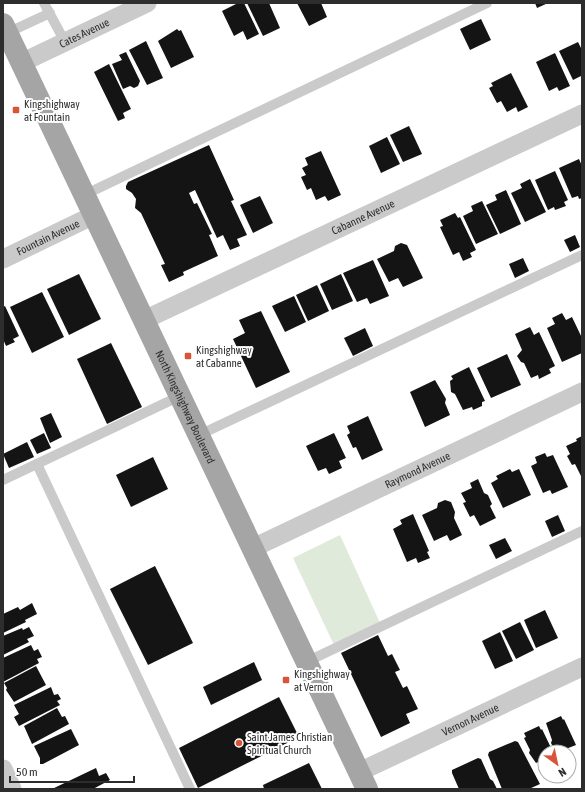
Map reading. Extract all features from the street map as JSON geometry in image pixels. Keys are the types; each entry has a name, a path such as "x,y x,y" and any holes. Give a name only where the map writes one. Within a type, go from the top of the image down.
{"main road":[{"name":"North Kingshighway Boulevard","path":"5,29 363,780"}],"street":[{"name":"Cates Avenue","path":"21,63 147,3"},
{"name":"Cabanne Avenue","path":"144,320 582,114"},
{"name":"Fountain Avenue","path":"3,259 94,215"},
{"name":"Raymond Avenue","path":"253,548 582,392"},
{"name":"Vernon Avenue","path":"363,780 582,667"},
{"path":"3,769 12,789"}],"lane":[{"path":"44,3 65,42"},
{"path":"84,195 487,3"},
{"path":"5,29 50,13"},
{"path":"199,435 582,255"},
{"path":"3,480 180,396"},
{"path":"37,464 190,789"},
{"path":"306,662 582,531"}],"green space":[{"path":"340,535 380,623 334,645 293,558"}],"building":[{"path":"238,3 244,3 259,34 247,40 243,31 234,36 222,11"},
{"path":"247,3 269,3 280,28 263,36"},
{"path":"297,3 321,3 327,17 309,26"},
{"path":"535,3 548,3 537,8"},
{"path":"481,19 491,40 470,50 460,29"},
{"path":"177,29 179,31 181,30 194,57 171,68 158,41"},
{"path":"146,41 163,78 147,85 129,50"},
{"path":"578,42 582,50 582,79 581,76 573,80 559,51"},
{"path":"126,52 140,81 138,86 134,88 130,86 123,89 112,64 122,60 119,55"},
{"path":"555,53 570,86 559,91 557,87 549,91 536,62"},
{"path":"109,64 131,109 123,113 125,118 118,121 94,72"},
{"path":"511,73 528,107 518,112 516,107 507,112 501,101 497,103 489,88 493,86 491,83"},
{"path":"409,126 422,154 403,162 390,135"},
{"path":"387,137 400,164 381,173 369,146"},
{"path":"209,145 234,200 231,201 247,235 237,239 240,246 230,250 223,235 217,238 195,190 189,193 194,204 197,203 212,234 209,235 218,256 183,272 184,275 169,282 161,265 165,264 141,213 135,208 136,199 132,193 126,189 126,186 128,182"},
{"path":"321,151 341,195 328,201 325,196 316,200 311,188 307,190 301,177 306,175 302,168 308,165 305,158"},
{"path":"579,159 582,166 582,198 579,199 578,196 572,198 559,168"},
{"path":"555,171 568,200 564,202 566,206 555,210 554,207 548,210 535,180"},
{"path":"530,179 546,212 525,222 511,193 522,188 520,184"},
{"path":"506,190 521,224 500,234 486,205 497,200 495,195"},
{"path":"260,196 273,223 253,233 240,205"},
{"path":"482,201 498,234 476,244 463,216 473,211 471,206"},
{"path":"455,213 458,218 460,217 476,250 470,253 472,257 463,261 459,252 453,255 440,227 443,226 440,220"},
{"path":"575,235 580,247 570,252 564,240"},
{"path":"401,243 407,245 423,278 403,287 398,278 389,282 377,259 394,251 395,246"},
{"path":"523,258 529,271 515,278 509,264"},
{"path":"373,260 389,296 370,304 367,298 357,302 343,273"},
{"path":"79,274 101,319 69,335 47,289"},
{"path":"341,274 353,301 332,310 320,284"},
{"path":"317,285 329,311 308,321 296,295"},
{"path":"42,292 64,337 32,353 10,307"},
{"path":"294,296 306,322 285,332 272,306"},
{"path":"5,306 19,336 13,339 15,342 6,346 3,339 3,307"},
{"path":"261,311 290,372 256,388 233,339 245,333 239,320"},
{"path":"562,313 566,320 572,317 582,338 582,353 562,362 547,328 555,324 552,318"},
{"path":"530,327 534,335 539,332 555,366 549,369 551,373 539,379 538,375 531,378 524,363 521,362 517,356 522,350 515,334"},
{"path":"365,328 373,346 353,356 344,338"},
{"path":"111,343 142,407 107,424 77,359"},
{"path":"507,354 521,385 491,398 477,368"},
{"path":"469,367 485,401 482,402 482,406 473,410 472,407 463,410 455,394 451,392 450,381 453,379 451,376"},
{"path":"435,380 446,399 445,403 450,415 425,427 410,392"},
{"path":"51,413 62,437 50,443 40,418"},
{"path":"368,416 383,450 362,460 356,447 353,448 347,435 350,433 347,426"},
{"path":"44,433 51,448 37,454 30,440"},
{"path":"334,433 346,458 339,461 342,468 329,474 326,468 318,471 306,446"},
{"path":"582,436 581,476 575,464 572,465 567,456 570,454 566,446 577,441 576,439"},
{"path":"27,442 34,457 9,468 3,454"},
{"path":"545,453 547,457 553,455 568,487 552,494 550,490 543,493 531,466 537,463 535,457"},
{"path":"153,457 168,489 131,507 116,475"},
{"path":"510,469 512,472 519,469 531,495 503,508 491,483 498,479 496,476"},
{"path":"478,479 484,493 488,495 492,504 490,506 496,518 480,526 474,515 470,517 463,503 466,502 461,493 472,488 470,483"},
{"path":"445,500 451,502 455,512 454,518 462,535 450,541 447,535 434,541 422,515 437,508 438,503"},
{"path":"413,514 429,551 427,552 430,558 418,563 416,558 407,562 393,529 402,524 400,520"},
{"path":"558,515 565,531 552,537 545,521"},
{"path":"505,538 512,551 496,559 489,545"},
{"path":"155,566 193,643 148,665 110,589"},
{"path":"32,603 37,614 25,620 26,622 3,633 3,614 18,607 20,610"},
{"path":"545,610 558,638 536,648 524,620"},
{"path":"520,622 534,650 516,659 502,631"},
{"path":"29,627 34,636 27,639 29,642 3,655 3,636 22,628 23,630"},
{"path":"500,632 513,661 495,669 482,641"},
{"path":"378,635 388,656 392,654 400,670 395,672 403,688 407,686 418,709 406,714 410,723 381,737 341,653"},
{"path":"31,645 34,651 38,649 42,657 37,659 39,663 3,682 3,658"},
{"path":"254,662 262,680 211,705 203,687"},
{"path":"36,666 46,685 14,702 6,690 7,688 4,683"},
{"path":"51,687 54,695 58,694 61,699 57,701 60,705 19,726 14,717 19,714 14,705"},
{"name":"Saint James Christian Spiritual Church","path":"279,697 299,737 198,788 179,748"},
{"path":"57,708 62,717 65,716 69,724 32,744 24,726"},
{"path":"561,716 563,720 564,719 576,744 552,744 552,740 546,723"},
{"path":"539,726 549,744 537,744 536,763 529,753 530,750 524,738 526,737 524,733"},
{"path":"71,729 79,745 43,764 40,764 40,758 34,746"},
{"path":"515,741 518,742 537,778 537,784 540,784 529,789 502,789 488,755 489,752"},
{"path":"478,758 481,759 490,779 493,781 497,789 459,789 452,770"},
{"path":"309,763 322,789 264,789 263,785"},
{"path":"96,768 99,776 106,773 110,780 93,789 52,789"}],"place":[{"name":"Kingshighway at Fountain","path":"16,110"},
{"name":"Kingshighway at Cabanne","path":"188,356"},
{"name":"Kingshighway at Vernon","path":"286,680"},
{"name":"Saint James Christian Spiritual Church","path":"239,743"}]}
